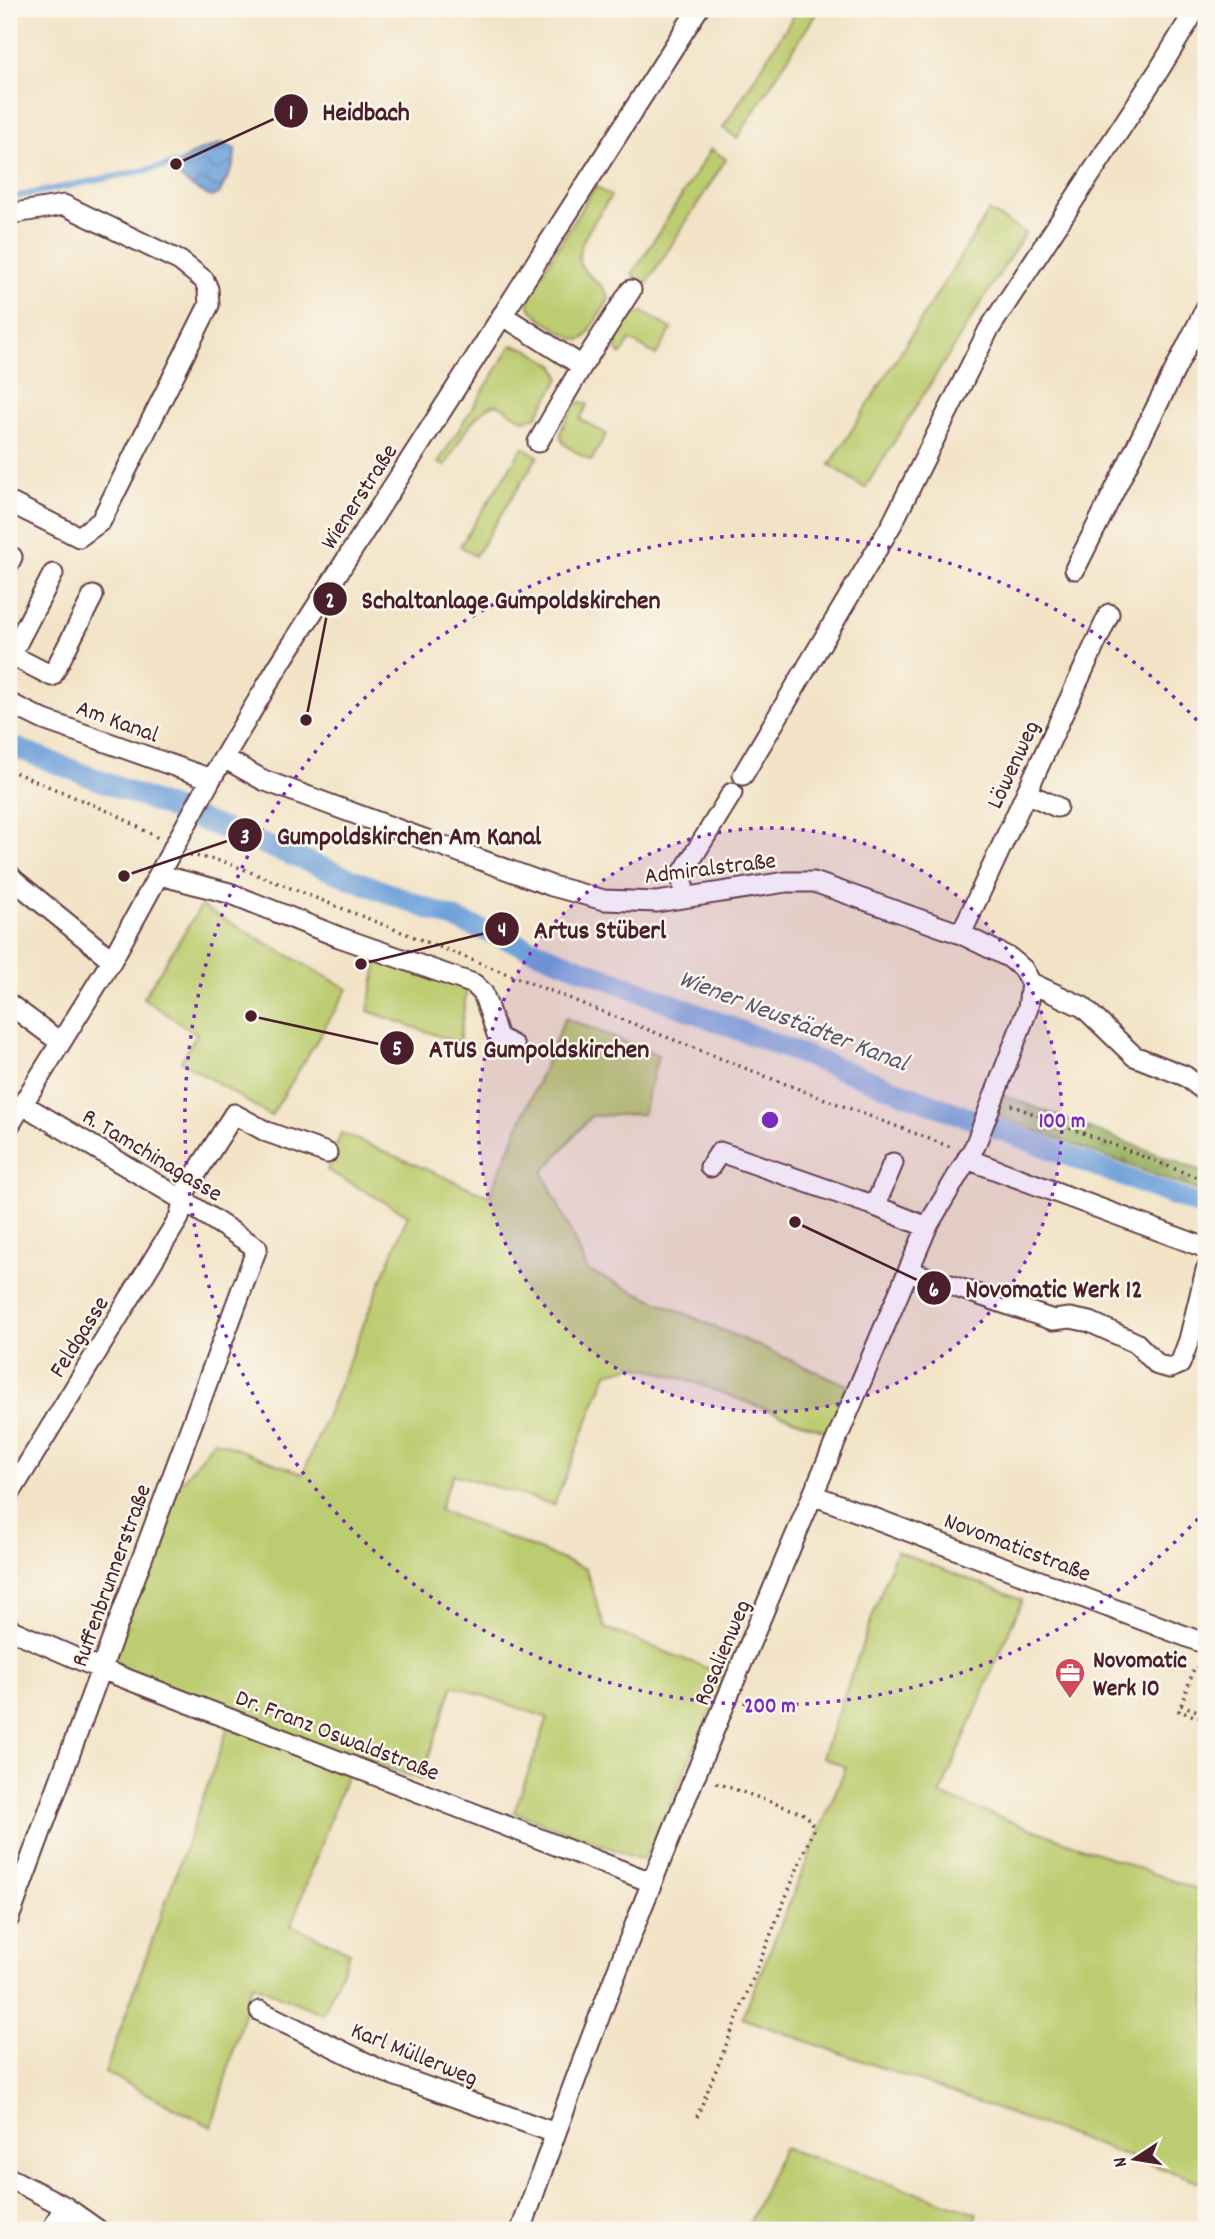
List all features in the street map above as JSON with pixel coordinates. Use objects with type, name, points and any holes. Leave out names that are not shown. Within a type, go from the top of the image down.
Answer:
[{"type":"street","name":"Wienerstraße","points":[[9,1126],[112,961],[211,779],[279,665],[698,9]]},
{"type":"street","points":[[743,775],[892,524],[988,331],[1159,70],[1195,9]]},
{"type":"street","points":[[9,214],[64,205],[180,261],[204,280],[210,299],[101,521],[79,537],[9,502]]},
{"type":"street","points":[[538,442],[582,366],[631,290]]},
{"type":"street","points":[[1075,569],[1206,308]]},
{"type":"street","points":[[502,315],[582,366]]},
{"type":"street","points":[[54,574],[10,655],[52,676],[93,596]]},
{"type":"street","name":"Löwenweg","points":[[961,934],[1109,614]]},
{"type":"street","name":"Am Kanal","points":[[9,703],[44,720],[211,779]]},
{"type":"street","name":"Admiralstraße","points":[[224,758],[263,780],[552,886],[604,900],[657,902],[786,882],[814,882],[961,934],[1010,958],[1023,969],[1031,983]]},
{"type":"street","points":[[685,897],[682,880],[684,871],[732,793]]},
{"type":"street","points":[[1026,793],[1057,807]]},
{"type":"street","points":[[9,874],[112,961]]},
{"type":"street","points":[[160,874],[229,893],[339,937],[474,984],[483,993],[498,1037],[514,1046]]},
{"type":"street","points":[[992,1101],[1028,1007],[1031,983],[1083,1007],[1134,1056],[1185,1076],[1206,1092]]},
{"type":"street","points":[[9,1004],[60,1042]]},
{"type":"street","name":"Rosalienweg","points":[[521,2230],[651,1882],[695,1776],[927,1227],[973,1148],[992,1101]]},
{"type":"street","name":"R. Tamchinagasse","points":[[22,1104],[183,1200],[257,1248]]},
{"type":"street","name":"Feldgasse","points":[[9,1495],[179,1218],[187,1188],[234,1114],[267,1132],[327,1153]]},
{"type":"street","points":[[973,1148],[1206,1248]]},
{"type":"street","points":[[710,1167],[720,1152],[927,1227]]},
{"type":"street","points":[[875,1206],[893,1163]]},
{"type":"street","name":"Ruffenbrunnerstraße","points":[[9,1918],[257,1248]]},
{"type":"street","points":[[909,1271],[1053,1320],[1070,1318],[1090,1322],[1136,1343],[1158,1365],[1170,1368],[1180,1364],[1189,1340],[1206,1270]]},
{"type":"street","name":"Novomaticstraße","points":[[813,1495],[1206,1643]]},
{"type":"street","name":"Dr. Franz Oswaldstraße","points":[[9,1629],[101,1669],[651,1882]]},
{"type":"street","name":"Karl Müllerweg","points":[[260,2011],[386,2072],[555,2133]]},
{"type":"street","points":[[9,2178],[64,2206],[98,2230]]},
{"type":"street","points":[[52,2230],[64,2206]]},
{"type":"path","points":[[9,770],[115,814],[176,844],[196,857],[225,862],[923,1137],[948,1146],[973,1148]]},
{"type":"path","points":[[992,1101],[1206,1181]]},
{"type":"path","points":[[1204,1721],[1179,1711],[1195,1666],[1206,1670]]},
{"type":"path","points":[[1181,1705],[1206,1714]]},
{"type":"path","points":[[695,1776],[802,1812],[811,1820],[813,1830],[697,2117]]},
{"type":"green space","points":[[798,9],[813,9],[817,12],[737,138],[723,128]]},
{"type":"green space","points":[[711,149],[726,159],[646,285],[632,275]]},
{"type":"green space","points":[[595,186],[611,196],[582,243],[580,262],[609,299],[586,337],[581,340],[544,321],[529,307],[529,295]]},
{"type":"green space","points":[[989,211],[1025,233],[865,488],[830,465]]},
{"type":"green space","points":[[643,312],[672,329],[656,355],[630,340],[621,355],[616,346],[618,336],[631,316]]},
{"type":"green space","points":[[512,345],[527,349],[555,366],[560,378],[536,417],[524,420],[497,404],[488,408],[467,429],[445,466],[438,463]]},
{"type":"green space","points":[[575,404],[588,404],[580,419],[606,434],[591,461],[570,448],[561,438],[568,416]]},
{"type":"green space","points":[[523,447],[538,456],[475,556],[460,546]]},
{"type":"green space","points":[[201,906],[348,989],[271,1116],[181,1061],[197,1034],[143,998]]},
{"type":"green space","points":[[379,956],[467,987],[459,1043],[368,1011]]},
{"type":"green space","points":[[565,1018],[658,1055],[643,1114],[591,1116],[543,1172],[588,1271],[847,1385],[830,1433],[693,1382],[634,1366],[607,1373],[554,1505],[453,1474],[439,1510],[586,1569],[605,1628],[727,1676],[651,1846],[642,1860],[514,1812],[548,1718],[453,1685],[421,1780],[354,1755],[291,1925],[350,1952],[323,2014],[252,1984],[212,2127],[105,2072],[232,1717],[111,1666],[178,1487],[214,1440],[303,1474],[408,1215],[327,1170],[341,1133],[489,1196]]},
{"type":"green space","points":[[1004,1095],[1206,1173],[1206,1194],[997,1116]]},
{"type":"green space","points":[[896,1551],[1022,1600],[940,1795],[1206,1893],[1206,2184],[742,2018],[846,1767],[822,1757]]},
{"type":"green space","points":[[783,2148],[977,2213],[970,2230],[746,2230]]},
{"type":"water","points":[[222,143],[235,149],[234,165],[219,194],[211,197],[184,180],[177,171],[176,164],[199,151]]},
{"type":"waterway","points":[[9,198],[176,164],[183,165]]},
{"type":"waterway","name":"Wiener Neustädter Kanal","points":[[9,745],[790,1050],[1206,1208]]},
{"type":"place","name":"Heidbach","points":[[176,164]]},
{"type":"place","name":"Schaltanlage Gumpoldskirchen","points":[[306,720]]},
{"type":"place","name":"Gumpoldskirchen Am Kanal","points":[[124,876]]},
{"type":"place","name":"Artus Stüberl","points":[[361,964]]},
{"type":"place","name":"ATUS Gumpoldskirchen","points":[[251,1016]]},
{"type":"place","name":"Novomatic Werk 12","points":[[795,1222]]},
{"type":"place","name":"Novomatic Werk 10","points":[[1070,1700]]}]
